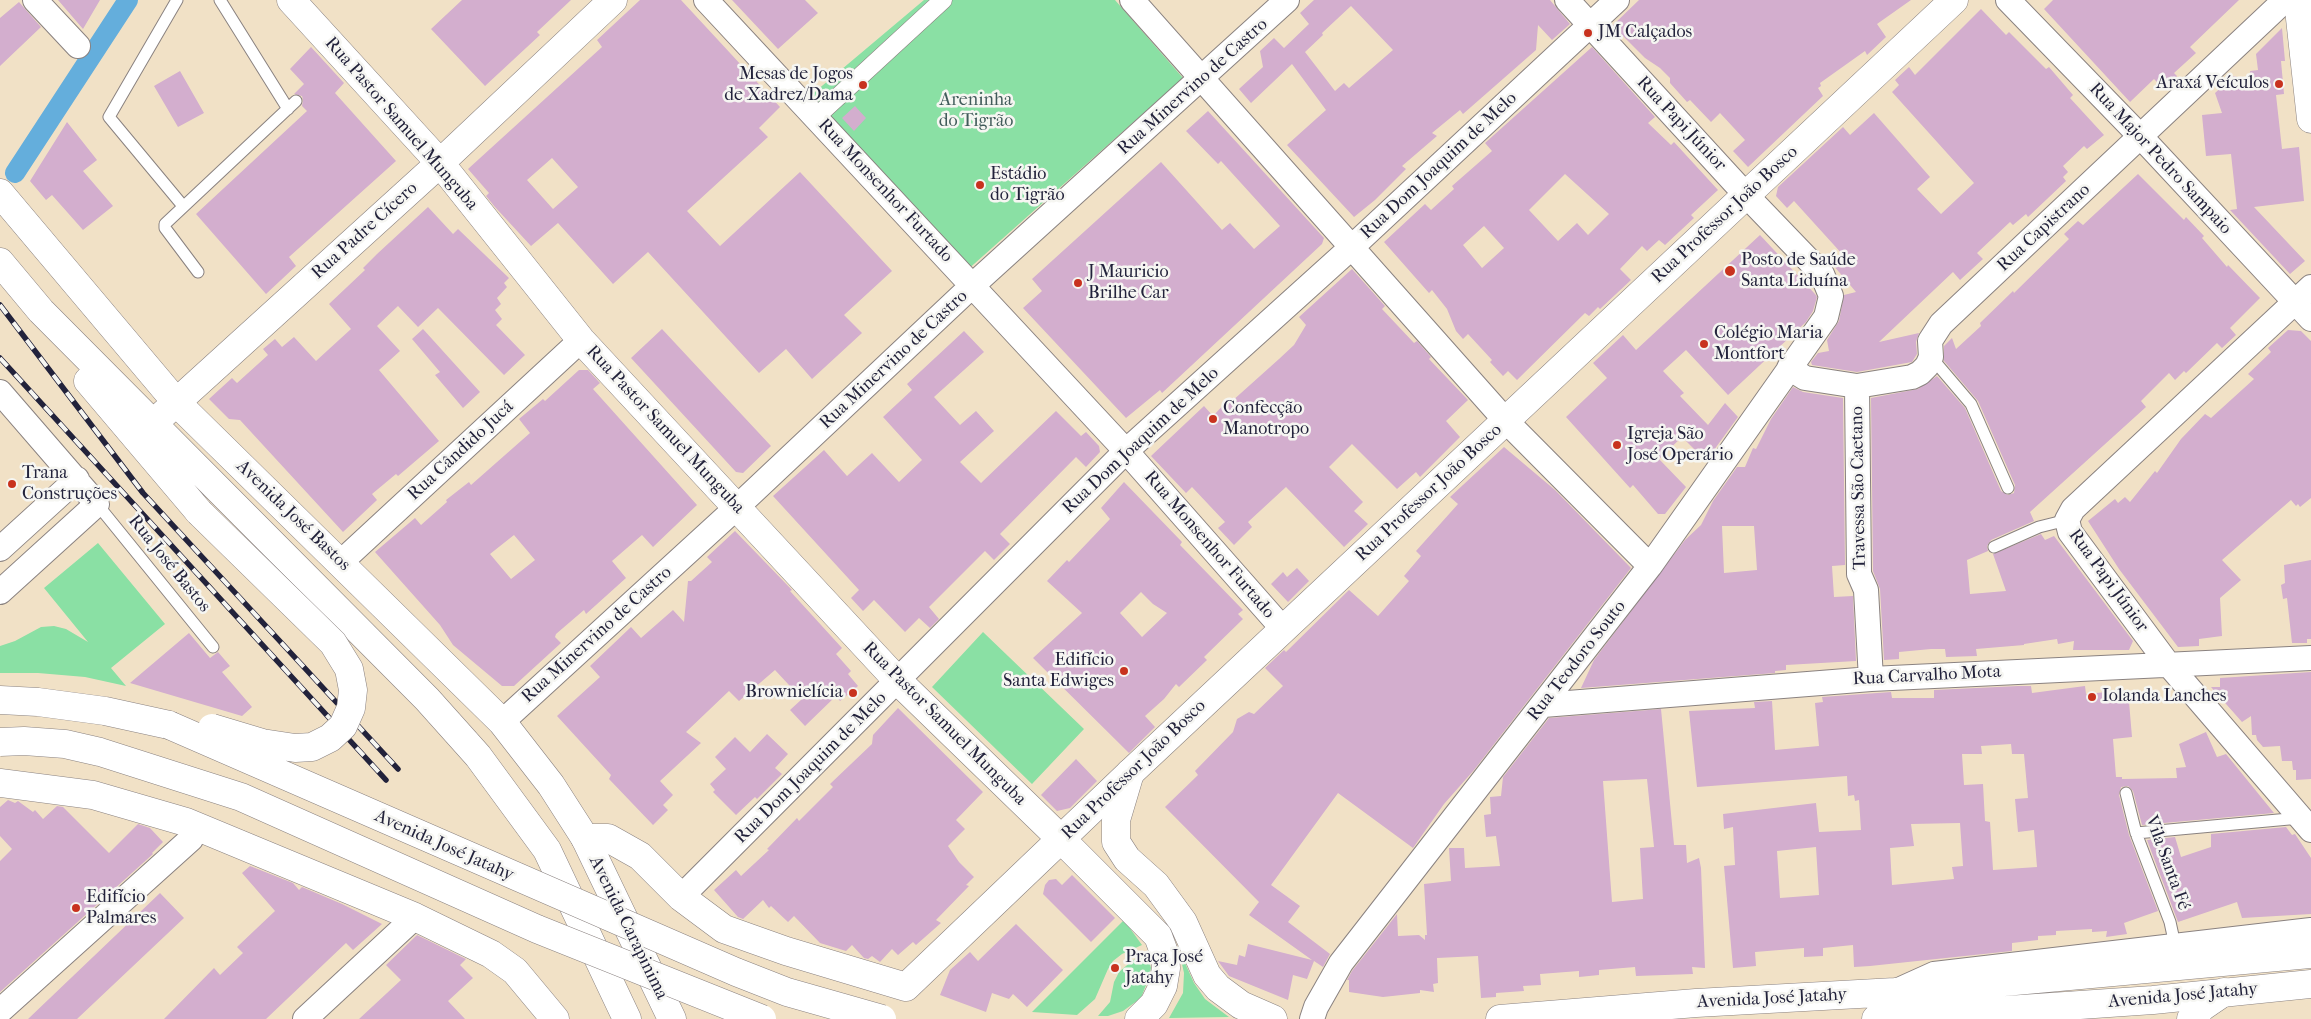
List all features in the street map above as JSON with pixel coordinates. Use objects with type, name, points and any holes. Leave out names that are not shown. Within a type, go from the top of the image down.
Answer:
[{"type":"main road","name":"Rua Pastor Samuel Munguba","points":[[291,0],[338,58],[440,163],[581,340],[736,508],[898,681],[1158,936],[1166,962],[1163,986],[1154,1004],[1139,1019]]},
{"type":"main road","name":"Rua Padre Cícero","points":[[145,431],[440,163],[612,0]]},
{"type":"main road","name":"Rua Professor João Bosco","points":[[681,897],[724,929],[786,951],[906,987],[1130,773],[1954,0]]},
{"type":"main road","points":[[2298,0],[2311,119]]},
{"type":"main road","name":"Avenida José Bastos","points":[[0,193],[177,402],[502,722],[551,784],[585,838]]},
{"type":"main road","name":"Avenida José Bastos","points":[[0,262],[145,431],[427,699],[478,756],[547,850],[628,1019]]},
{"type":"main road","points":[[145,431],[199,512],[332,644],[349,669],[352,690],[350,708],[343,726],[330,738],[312,747],[294,748],[262,743],[200,724],[168,725]]},
{"type":"main road","name":"Avenida José Jatahy","points":[[0,700],[38,702],[105,711],[168,725],[736,972],[795,994],[882,1019]]},
{"type":"main road","points":[[0,742],[24,741],[65,744],[83,748],[143,764],[241,797],[537,929],[762,1019]]},
{"type":"main road","points":[[1130,773],[1116,820],[1116,842],[1127,859],[1156,885],[1183,922],[1207,975],[1218,988],[1241,1005],[1272,1019]]},
{"type":"main road","points":[[0,782],[93,795],[186,822],[415,917],[491,954],[515,971],[556,1019]]},
{"type":"main road","points":[[585,838],[608,838],[640,856],[681,897]]},
{"type":"main road","name":"Avenida Carapinima","points":[[585,838],[672,1019]]},
{"type":"main road","name":"Avenida José Jatahy","points":[[1500,1019],[1696,1003],[1895,992],[2311,954]]},
{"type":"main road","name":"Avenida José Jatahy","points":[[1876,1019],[2153,1000],[2311,984]]},
{"type":"main road","points":[[2191,1019],[2202,1007],[2224,992]]},
{"type":"main road","points":[[2153,1000],[2169,1009],[2174,1019]]},
{"type":"street","points":[[35,0],[78,46]]},
{"type":"street","name":"Rua Monsenhor Furtado","points":[[706,0],[973,285],[1126,452],[1283,629]]},
{"type":"street","points":[[816,116],[943,0]]},
{"type":"street","points":[[1132,0],[1506,421],[1650,566]]},
{"type":"street","name":"Rua Minervino de Castro","points":[[502,722],[736,508],[973,285],[1288,0]]},
{"type":"street","name":"Rua Papi Júnior","points":[[1567,0],[1746,195],[1822,274],[1831,296]]},
{"type":"street","name":"Rua Dom Joaquim de Melo","points":[[681,897],[1126,452],[1352,247],[1617,0]]},
{"type":"street","name":"Rua Major Pedro Sampaio","points":[[2008,0],[2306,303]]},
{"type":"street","name":"Rua Capistrano","points":[[1789,368],[1805,378],[1856,386],[1912,378],[1927,366],[1931,356],[1930,341],[1941,324],[2285,0]]},
{"type":"street","name":"Rua Teodoro Souto","points":[[1312,1019],[1316,1007],[1341,963],[1650,566],[1826,316],[1831,296]]},
{"type":"street","name":"Rua Papi Júnior","points":[[2306,303],[2073,509],[2067,520],[2070,532],[2168,664],[2306,824]]},
{"type":"street","name":"Rua Cândido Jucá","points":[[341,562],[581,340]]},
{"type":"street","name":"Travessa São Caetano","points":[[1856,386],[1859,574],[1866,590],[1871,679]]},
{"type":"street","points":[[0,392],[97,504],[0,592]]},
{"type":"street","points":[[0,549],[77,479]]},
{"type":"street","name":"Rua Carvalho Mota","points":[[1543,705],[1871,679],[2311,658]]},
{"type":"street","points":[[0,1011],[191,838]]},
{"type":"street","points":[[305,1019],[415,917]]},
{"type":"street","name":"Avenida José Jatahy","points":[[1895,992],[1934,974],[2311,930]]},
{"type":"lane","points":[[177,0],[109,117],[183,206]]},
{"type":"lane","points":[[220,0],[288,109]]},
{"type":"lane","points":[[198,272],[164,226],[296,101]]},
{"type":"lane","points":[[1931,356],[1971,404],[2008,488]]},
{"type":"lane","name":"Rua José Bastos","points":[[97,504],[213,647]]},
{"type":"lane","points":[[1994,547],[2040,527],[2067,520]]},
{"type":"lane","name":"Vila Santa Fé","points":[[2126,793],[2136,833],[2170,922],[2175,945]]},
{"type":"lane","points":[[2136,833],[2306,824]]},
{"type":"green space","name":"Estádio do Tigrão","points":[[924,0],[1115,0],[1183,78],[965,272],[810,96]]},
{"type":"green space","points":[[98,543],[165,624],[111,668],[126,686],[85,677],[38,673],[0,673],[0,646],[15,641],[41,627],[54,626],[66,629],[88,642],[44,588]]},
{"type":"green space","points":[[983,632],[1084,729],[1032,784],[932,687]]},
{"type":"green space","points":[[1124,920],[1142,945],[1122,954],[1113,961],[1095,999],[1077,1015],[1032,1012]]},
{"type":"green space","points":[[1148,956],[1151,968],[1141,998],[1123,1011],[1108,1016],[1098,1016],[1110,1002],[1114,982],[1119,972],[1133,960]]},
{"type":"green space","points":[[1185,963],[1194,983],[1205,999],[1229,1017],[1169,1018],[1183,993],[1184,973],[1182,964]]},
{"type":"building","points":[[58,0],[100,0],[83,29]]},
{"type":"building","points":[[462,0],[571,0],[537,32],[540,35],[485,86],[431,29]]},
{"type":"building","points":[[640,0],[681,0],[780,107],[759,128],[768,137],[687,211],[720,246],[800,172],[892,271],[844,315],[862,333],[812,379],[786,349],[759,373],[648,252],[613,284],[558,223],[531,246],[486,196],[489,193],[468,169],[602,47],[597,40]],"holes":[[[552,158],[578,187],[553,209],[527,180]]]},
{"type":"building","points":[[732,0],[805,0],[818,13],[778,49]]},
{"type":"building","points":[[1314,0],[1550,0],[1570,24],[1552,40],[1538,25],[1536,50],[1463,114],[1460,110],[1432,133],[1437,136],[1402,166],[1406,169],[1375,200],[1354,217],[1287,145],[1326,110],[1292,64],[1251,103],[1239,89],[1263,67],[1260,51],[1274,38],[1284,48],[1309,24],[1300,13]],"holes":[[[1351,6],[1393,50],[1349,88],[1344,83],[1335,91],[1305,52]]]},
{"type":"building","points":[[1639,0],[1911,0],[1877,24],[1886,37],[1867,55],[1865,51],[1820,83],[1821,86],[1818,88],[1823,96],[1748,167],[1733,151],[1745,140],[1720,113],[1711,122],[1690,100],[1687,102],[1670,83],[1670,78],[1660,68],[1645,58],[1618,31],[1611,27]]},
{"type":"building","points":[[2053,0],[2239,0],[2190,47],[2196,53],[2174,73],[2177,76],[2164,89],[2154,79],[2130,102],[2044,9]]},
{"type":"building","points":[[19,2],[41,27],[0,66],[0,18]]},
{"type":"building","points":[[1981,9],[2006,35],[2009,32],[2046,69],[2049,67],[2073,95],[2070,98],[2104,135],[2087,149],[2084,146],[2063,166],[2068,172],[2063,177],[2066,181],[2028,217],[2026,214],[2013,225],[2010,222],[1977,253],[1983,259],[1960,280],[1953,272],[1879,342],[1919,333],[1916,342],[1917,354],[1912,362],[1857,372],[1812,365],[1811,362],[1818,353],[1829,351],[1827,340],[1839,321],[1844,295],[1856,292],[1833,265],[1843,255],[1794,201],[1787,208],[1776,196],[1778,187],[1843,127],[1850,135],[1874,113],[1930,177],[1917,189],[1941,214],[1974,183],[1892,92],[1899,85],[1895,80],[1909,67],[1915,75]]},
{"type":"building","points":[[2282,28],[2285,61],[2281,61],[2284,94],[2276,95],[2282,149],[2299,147],[2304,201],[2254,207],[2305,261],[2290,274],[2230,210],[2237,209],[2231,154],[2206,156],[2202,115],[2222,113],[2215,93],[2234,76],[2251,82],[2250,71],[2258,70],[2256,54]]},
{"type":"building","points":[[311,47],[344,83],[335,93],[396,161],[289,257],[296,266],[266,294],[196,214],[307,111],[302,106],[302,96],[294,94],[304,84],[290,69]]},
{"type":"building","points":[[1592,47],[1655,117],[1648,123],[1671,145],[1674,142],[1718,190],[1691,215],[1694,218],[1665,245],[1659,240],[1647,251],[1642,246],[1620,269],[1631,280],[1600,309],[1598,307],[1589,316],[1585,313],[1517,380],[1508,371],[1503,376],[1490,362],[1492,360],[1468,334],[1463,339],[1456,331],[1447,309],[1432,290],[1429,293],[1384,242],[1425,204],[1431,210],[1454,189],[1452,186],[1492,151],[1485,143]],"holes":[[[1565,174],[1609,214],[1588,235],[1577,223],[1558,241],[1529,210]],[[1484,226],[1504,248],[1482,268],[1463,245]]]},
{"type":"building","points":[[180,71],[204,113],[178,127],[154,86]]},
{"type":"building","points":[[855,106],[866,118],[854,131],[842,118]]},
{"type":"building","points":[[1208,111],[1324,238],[1322,244],[1162,393],[1160,390],[1126,418],[1023,308],[1042,291],[1032,279],[1161,162],[1222,230],[1230,223],[1254,249],[1280,226],[1221,161],[1218,164],[1186,131]]},
{"type":"building","points":[[67,122],[97,160],[83,171],[113,206],[83,230],[52,195],[46,200],[30,181]]},
{"type":"building","points":[[2138,174],[2184,220],[2186,217],[2204,236],[2202,238],[2227,267],[2228,265],[2260,298],[2230,328],[2236,335],[2222,348],[2217,343],[2186,373],[2184,371],[2175,380],[2169,373],[2141,401],[2146,407],[2030,512],[2034,521],[1991,540],[1987,546],[1988,551],[1967,560],[1970,594],[2006,591],[1993,554],[2041,534],[2045,540],[2054,536],[2133,641],[2129,650],[2073,650],[2074,641],[2058,644],[2057,639],[2024,645],[1976,649],[1977,656],[1946,657],[1945,649],[1931,649],[1899,652],[1899,659],[1884,660],[1880,589],[1873,571],[1871,398],[1918,389],[1937,376],[1965,408],[2001,491],[2008,495],[2014,493],[2015,485],[1978,401],[1944,361],[1944,346],[1952,338],[1956,349],[1981,326],[1980,323],[2013,291],[2014,293],[2069,239],[2064,234],[2078,221],[2083,225]]},
{"type":"building","points":[[428,207],[453,234],[458,229],[509,278],[504,283],[507,287],[497,298],[501,304],[495,310],[502,319],[496,325],[525,355],[504,375],[438,308],[418,327],[398,306],[377,326],[400,351],[379,370],[439,441],[398,476],[396,474],[372,494],[377,500],[343,532],[240,420],[229,419],[209,399],[232,378],[237,383],[268,355],[263,349],[275,339],[282,347],[294,337],[316,361],[351,329],[329,304],[365,270],[363,268],[377,254]]},
{"type":"building","name":"Colégio Maria Montfort","points":[[1760,235],[1815,294],[1817,297],[1813,311],[1806,322],[1728,395],[1686,350],[1663,371],[1684,393],[1680,396],[1708,425],[1725,403],[1738,417],[1706,461],[1682,437],[1659,459],[1686,487],[1665,514],[1658,514],[1633,485],[1630,488],[1566,417],[1607,378],[1593,363],[1623,335],[1636,350]]},
{"type":"building","points":[[1352,269],[1385,306],[1382,309],[1414,343],[1417,341],[1431,357],[1429,359],[1468,400],[1446,421],[1460,437],[1420,477],[1416,472],[1397,489],[1352,444],[1329,467],[1363,502],[1354,511],[1368,524],[1344,547],[1286,487],[1248,522],[1252,527],[1234,545],[1218,528],[1225,522],[1192,487],[1186,493],[1151,456],[1204,406],[1213,416],[1228,400],[1231,402],[1279,359],[1294,345],[1306,325],[1299,317]]},
{"type":"building","points":[[423,329],[480,392],[463,408],[435,375],[440,372],[412,339]]},
{"type":"building","points":[[662,329],[771,446],[743,473],[736,472],[631,358]]},
{"type":"building","points":[[2288,330],[2301,331],[2311,341],[2311,498],[2300,507],[2298,504],[2296,506],[2291,500],[2222,560],[2241,580],[2220,598],[2222,636],[2199,639],[2199,646],[2178,647],[2119,569],[2088,521],[2115,499],[2118,503],[2125,497],[2130,502],[2155,471],[2157,473],[2181,439],[2205,414],[2211,418],[2254,379],[2248,374],[2271,352],[2268,348]]},
{"type":"building","points":[[964,331],[984,352],[934,397],[960,425],[976,411],[994,431],[960,462],[981,483],[1056,411],[1081,436],[1086,432],[1099,446],[1100,452],[1086,467],[1076,457],[1000,534],[1010,544],[994,560],[985,551],[929,607],[939,619],[930,628],[919,618],[905,632],[874,600],[863,611],[851,598],[859,590],[773,496],[824,450],[847,476],[872,453],[899,482],[922,460],[883,417],[912,390],[907,384]]},
{"type":"building","points":[[579,370],[588,370],[600,383],[593,389],[697,505],[653,547],[642,535],[612,561],[626,578],[586,614],[584,610],[556,634],[555,637],[561,643],[514,686],[502,686],[453,645],[440,625],[375,552],[415,518],[421,525],[447,502],[446,500],[469,482],[471,485],[530,433],[519,419],[543,399],[545,401]],"holes":[[[514,535],[535,560],[511,579],[490,554]]]},
{"type":"building","points":[[1793,387],[1803,392],[1843,398],[1845,565],[1832,566],[1834,597],[1853,596],[1856,661],[1786,665],[1786,670],[1775,671],[1775,673],[1581,688],[1594,660],[1685,540],[1701,525],[1713,501],[1737,467],[1745,467],[1753,448],[1756,449],[1771,419]],"holes":[[[1722,526],[1754,526],[1757,570],[1724,573]]]},
{"type":"building","points":[[1504,447],[1555,490],[1631,568],[1474,770],[1444,804],[1413,848],[1338,793],[1271,885],[1300,906],[1288,922],[1330,954],[1323,967],[1314,961],[1307,979],[1293,975],[1288,1000],[1229,976],[1218,961],[1237,965],[1239,955],[1245,957],[1248,944],[1312,960],[1249,915],[1259,902],[1165,807],[1198,775],[1195,771],[1233,732],[1237,719],[1249,712],[1254,714],[1283,686],[1265,668],[1284,650],[1286,652],[1349,590],[1378,616],[1409,581],[1404,576],[1421,556],[1416,551],[1458,504],[1450,497]]},
{"type":"building","points":[[1124,482],[1182,542],[1180,545],[1243,610],[1238,614],[1243,619],[1204,657],[1207,660],[1179,687],[1176,684],[1164,699],[1145,716],[1155,727],[1129,753],[1033,658],[1082,613],[1047,581],[1067,560],[1069,562],[1110,519],[1101,508]],"holes":[[[1141,592],[1153,604],[1167,613],[1142,637],[1120,613]]]},
{"type":"building","points":[[735,531],[792,590],[790,591],[842,648],[836,654],[851,671],[848,674],[858,686],[840,701],[836,696],[805,726],[790,710],[802,699],[775,670],[739,701],[729,691],[686,732],[701,743],[660,781],[673,795],[663,805],[668,810],[653,825],[609,779],[611,775],[557,716],[600,677],[590,666],[631,627],[641,638],[673,610],[684,622],[688,581],[691,581],[712,562],[707,557]]},
{"type":"building","points":[[2311,560],[2311,639],[2307,639],[2307,643],[2292,643],[2287,598],[2283,599],[2281,585],[2285,583],[2284,565]]},
{"type":"building","points":[[1297,568],[1309,581],[1288,602],[1271,584],[1283,572],[1287,577]]},
{"type":"building","points":[[189,633],[210,658],[218,652],[230,666],[222,672],[252,707],[242,716],[130,683]]},
{"type":"building","points":[[2311,672],[2311,779],[2296,780],[2296,770],[2293,770],[2292,761],[2282,761],[2280,746],[2263,747],[2257,740],[2256,735],[2252,735],[2251,716],[2242,722],[2211,687],[2220,687],[2220,678]]},
{"type":"building","points":[[2031,686],[2032,693],[2085,686],[2086,694],[2128,690],[2132,737],[2113,739],[2116,777],[2122,777],[2122,779],[2177,778],[2176,768],[2186,767],[2179,744],[2206,732],[2217,757],[2226,754],[2274,813],[2142,825],[2133,791],[2128,786],[2121,787],[2119,795],[2129,835],[2158,911],[2124,923],[2127,934],[2106,937],[2107,931],[2092,932],[2092,929],[2056,931],[2056,935],[2038,936],[2038,940],[2012,943],[2012,951],[1854,967],[1853,945],[1823,948],[1823,956],[1804,957],[1804,948],[1755,952],[1756,966],[1733,968],[1724,866],[1735,865],[1733,827],[1724,829],[1723,814],[1816,803],[1819,832],[1861,830],[1859,800],[1855,801],[1854,795],[1848,796],[1847,776],[1697,787],[1689,711],[1755,708],[1754,702],[1772,701],[1775,750],[1819,746],[1815,703],[1823,702],[1822,697],[1891,692],[1892,698],[1934,698],[1934,690]],"holes":[[[2011,744],[2012,754],[2024,754],[2028,798],[2015,799],[2018,832],[2034,830],[2037,867],[1993,870],[1990,822],[1985,821],[1983,784],[1964,785],[1962,754],[1982,754],[1981,746]],[[1960,823],[1963,866],[1952,867],[1954,879],[1892,885],[1890,848],[1914,846],[1911,824]],[[1816,847],[1819,895],[1780,898],[1777,851]]]},
{"type":"building","points":[[898,708],[983,792],[956,820],[965,829],[948,846],[959,862],[974,877],[966,885],[969,886],[936,920],[941,923],[916,945],[913,942],[898,955],[892,949],[880,962],[872,956],[868,959],[864,958],[852,945],[846,951],[820,943],[794,916],[788,922],[771,906],[769,908],[763,900],[743,919],[738,917],[714,890],[736,870],[741,876],[769,850],[767,849],[797,818],[799,821],[833,787],[830,784],[872,744],[873,735]]},
{"type":"building","points":[[1661,709],[1674,845],[1686,845],[1687,863],[1699,858],[1701,868],[1705,968],[1692,967],[1693,974],[1636,976],[1635,967],[1599,970],[1599,975],[1579,977],[1579,971],[1540,974],[1541,985],[1523,986],[1524,991],[1496,993],[1496,997],[1481,998],[1478,956],[1437,958],[1438,983],[1433,984],[1434,992],[1420,990],[1420,993],[1383,997],[1349,992],[1349,980],[1347,980],[1352,971],[1397,914],[1398,936],[1419,935],[1425,940],[1425,935],[1427,935],[1424,884],[1451,881],[1449,848],[1464,848],[1465,868],[1500,866],[1496,836],[1486,837],[1484,815],[1491,814],[1490,797],[1501,796],[1503,777],[1549,718]],"holes":[[[1647,779],[1654,847],[1640,848],[1643,899],[1612,902],[1603,781]]]},
{"type":"building","points":[[767,734],[788,754],[775,768],[782,774],[757,799],[755,797],[736,815],[713,792],[715,790],[710,784],[726,769],[715,757],[735,737],[750,752]]},
{"type":"building","points":[[1076,759],[1097,781],[1070,808],[1057,811],[1041,795]]},
{"type":"building","points":[[8,800],[15,803],[18,801],[33,812],[35,810],[43,819],[57,806],[63,807],[109,853],[138,824],[150,828],[163,842],[153,854],[0,992],[0,861],[12,849],[0,836],[0,807]]},
{"type":"building","points":[[2286,827],[2292,835],[2295,834],[2311,858],[2311,914],[2242,918],[2237,902],[2178,922],[2147,840],[2175,837],[2181,857],[2211,847],[2211,834]]},
{"type":"building","points":[[250,866],[293,883],[299,890],[302,887],[382,924],[353,950],[346,943],[266,1019],[164,1019],[214,968],[220,975],[243,953],[237,947],[275,911],[242,873]]},
{"type":"building","points":[[1072,875],[1115,918],[1091,942],[1043,894],[1045,885],[1049,880],[1056,879],[1062,885]]},
{"type":"building","points":[[160,893],[184,918],[77,1019],[28,1019]]},
{"type":"building","points":[[1016,924],[1063,970],[1027,1007],[1013,994],[1009,999],[992,993],[986,1012],[940,995],[950,970],[970,952],[978,961]]},
{"type":"building","points":[[417,935],[466,959],[460,965],[473,978],[448,1001],[465,1019],[359,1019],[401,980],[386,965]]},
{"type":"waterway","points":[[15,173],[128,0]]},
{"type":"railway","points":[[0,305],[143,493],[398,769]]},
{"type":"railway","points":[[0,358],[386,780]]},
{"type":"place","name":"JM Calçados","points":[[1588,33]]},
{"type":"place","name":"Araxá Veículos","points":[[2279,84]]},
{"type":"place","name":"Mesas de Jogos de Xadrez/Dama","points":[[863,85]]},
{"type":"place","name":"Estádio do Tigrão","points":[[980,185]]},
{"type":"place","name":"Posto de Saúde Santa Liduína","points":[[1730,271]]},
{"type":"place","name":"J Mauricio Brilhe Car","points":[[1078,283]]},
{"type":"place","name":"Colégio Maria Montfort","points":[[1704,344]]},
{"type":"place","name":"Confecção Manotropo","points":[[1213,419]]},
{"type":"place","name":"Igreja São José Operário","points":[[1617,445]]},
{"type":"place","name":"Trana Construções","points":[[12,484]]},
{"type":"place","name":"Edifício Santa Edwiges","points":[[1124,671]]},
{"type":"place","name":"Brownielícia","points":[[853,693]]},
{"type":"place","name":"Iolanda Lanches","points":[[2092,697]]},
{"type":"place","name":"Edifício Palmares","points":[[76,908]]},
{"type":"place","name":"Praça José Jatahy","points":[[1115,968]]},
{"type":"park label","name":"Areninha do Tigrão","points":[[976,111]]}]
